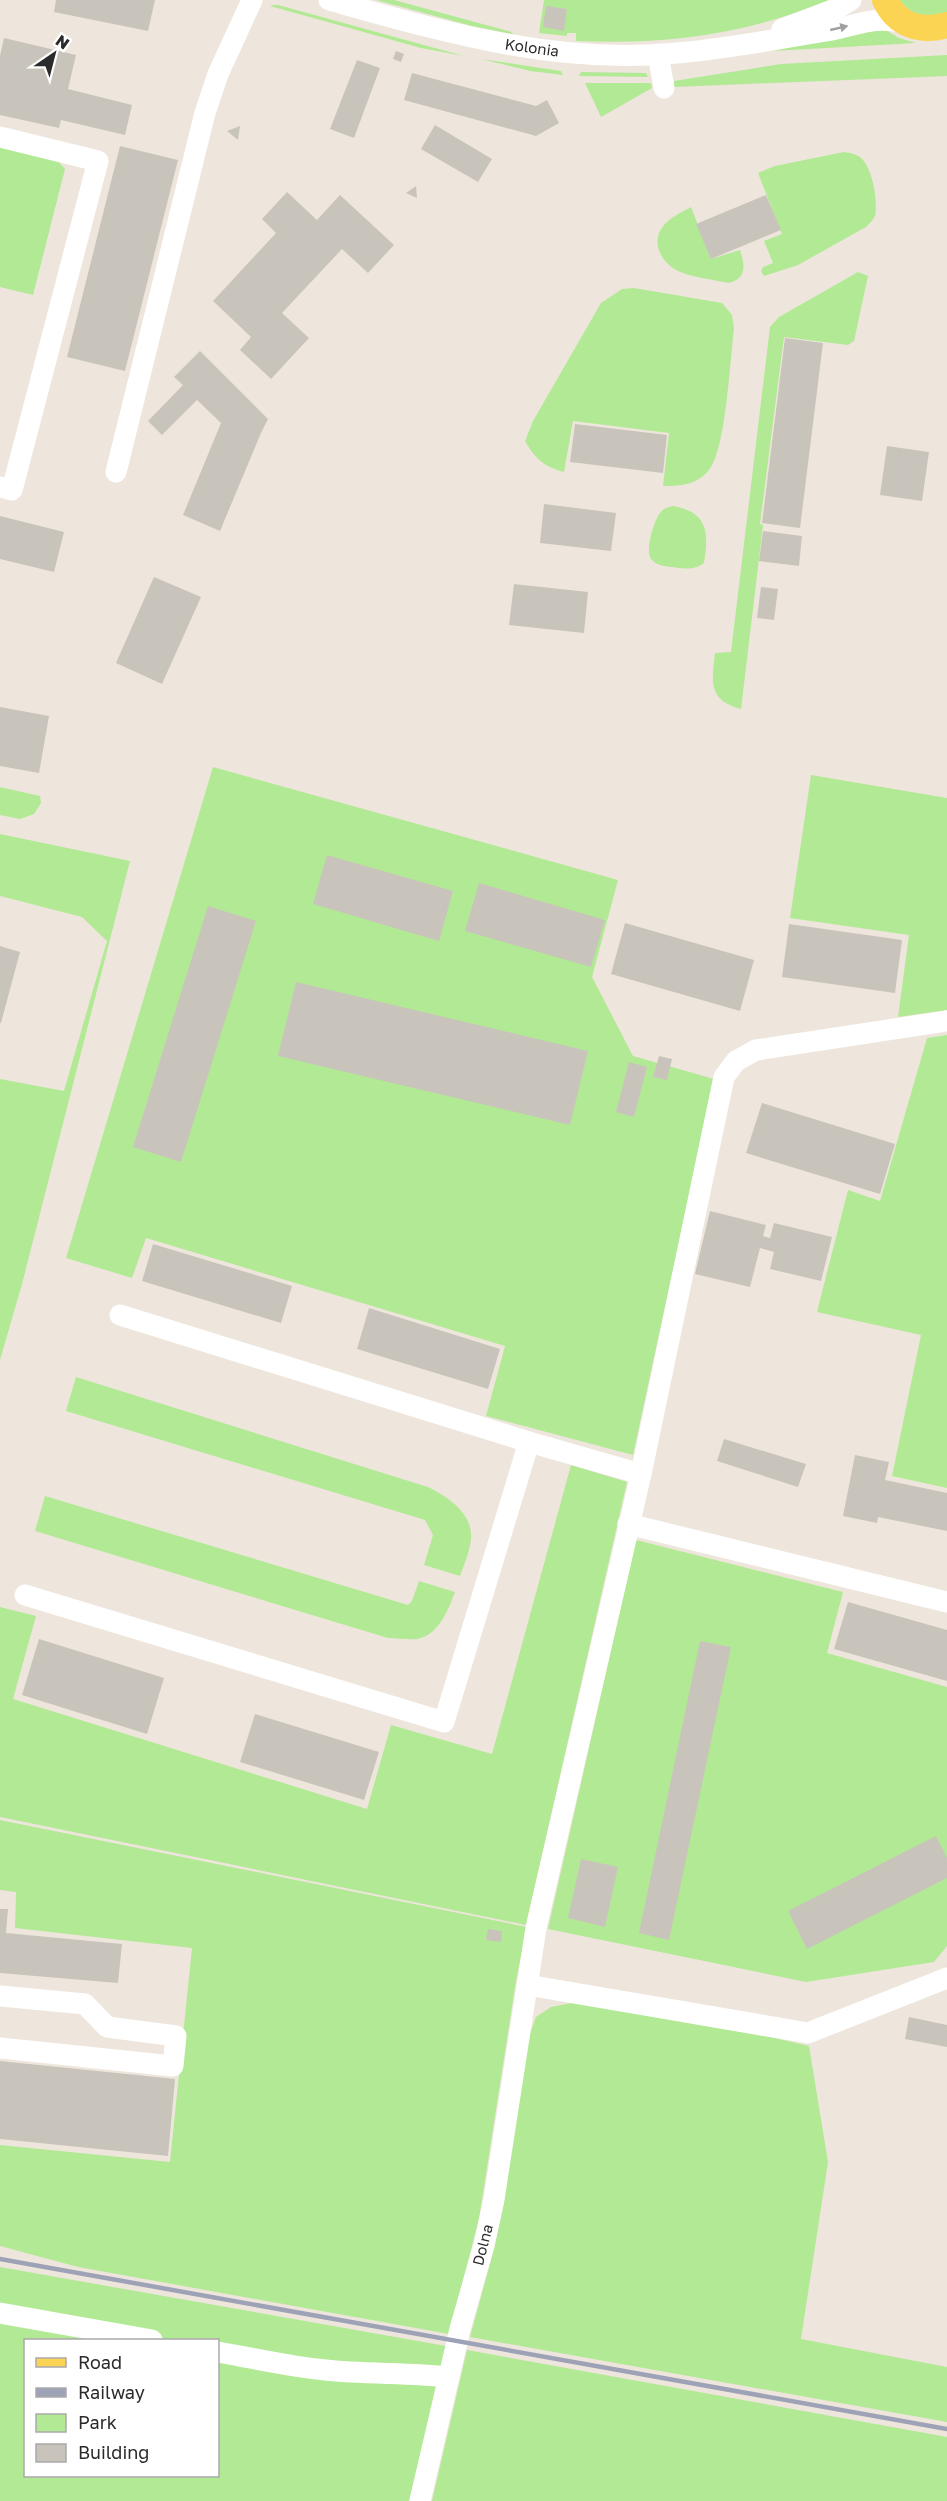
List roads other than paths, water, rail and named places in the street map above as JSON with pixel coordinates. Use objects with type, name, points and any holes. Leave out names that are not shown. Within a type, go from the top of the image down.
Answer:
[{"type":"main road","points":[[885,0],[894,15],[905,23],[919,28],[934,29],[947,25]]},
{"type":"street","points":[[116,472],[205,112],[218,74],[252,0]]},
{"type":"street","name":"Kolonia","points":[[329,0],[456,35],[528,49],[614,55],[658,54],[740,45],[835,29],[874,19],[889,19],[905,23]]},
{"type":"street","name":"Kolonia","points":[[740,45],[838,8],[850,0]]},
{"type":"street","points":[[658,54],[664,88]]},
{"type":"street","points":[[0,137],[98,161],[12,490],[0,487]]},
{"type":"street","name":"Dolna","points":[[420,2501],[460,2329],[484,2245],[494,2199],[536,1928],[641,1474],[724,1077],[736,1061],[756,1050],[947,1021]]},
{"type":"street","points":[[120,1315],[529,1442],[641,1474]]},
{"type":"street","points":[[25,1595],[444,1722],[529,1442]]},
{"type":"street","points":[[628,1524],[947,1602]]},
{"type":"street","points":[[527,1985],[808,2033],[947,1978]]},
{"type":"street","points":[[0,1996],[85,2004],[107,2027],[176,2036],[173,2066],[0,2048]]},
{"type":"street","points":[[0,2313],[146,2339]]},
{"type":"street","points":[[219,2352],[294,2366],[350,2372],[404,2372],[449,2377]]},
{"type":"railway","points":[[0,2259],[947,2429]]}]
